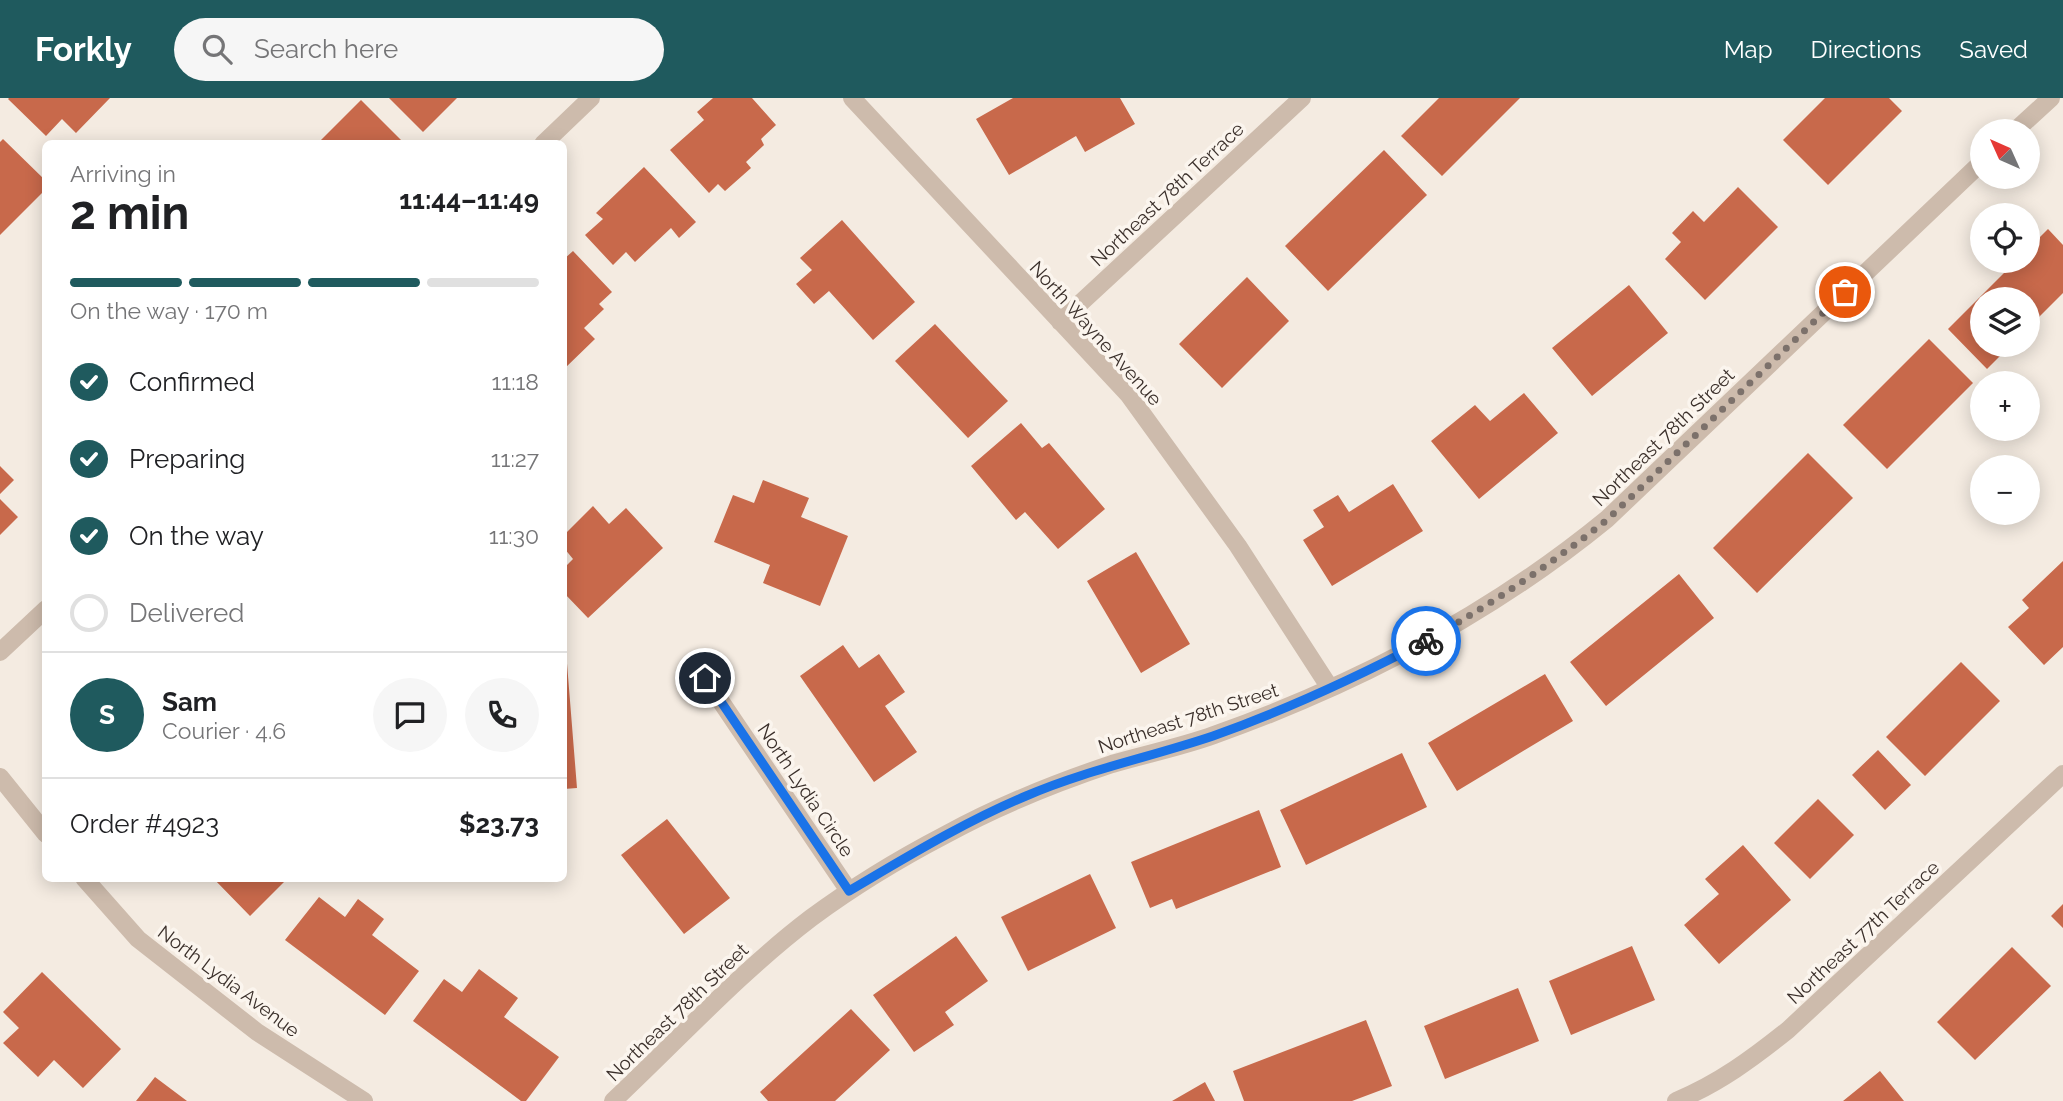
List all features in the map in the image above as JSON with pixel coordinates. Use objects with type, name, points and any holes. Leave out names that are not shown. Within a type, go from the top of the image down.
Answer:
[{"type":"street","points":[[547,140],[592,98]]},
{"type":"street","name":"North Wayne Avenue","points":[[852,98],[1128,394],[1238,546],[1329,688]]},
{"type":"street","name":"Northeast 78th Terrace","points":[[1060,322],[1302,98]]},
{"type":"street","points":[[2028,119],[2051,98]]},
{"type":"street","name":"Northeast 78th Street","points":[[613,1101],[768,953],[849,891],[945,834],[1027,795],[1112,764],[1210,736],[1276,712],[1423,642],[1485,608],[1599,526],[1970,173]]},
{"type":"street","points":[[0,652],[42,613]]},
{"type":"street","name":"North Lydia Circle","points":[[705,678],[849,891]]},
{"type":"street","name":"Northeast 77th Terrace","points":[[1676,1101],[1696,1093],[1744,1065],[1788,1030],[2063,774]]},
{"type":"street","points":[[0,778],[42,829]]},
{"type":"street","name":"North Lydia Avenue","points":[[88,882],[138,939],[257,1032],[364,1101]]},
{"type":"building","points":[[9,98],[110,98],[76,133],[62,119],[46,136]]},
{"type":"building","points":[[389,98],[457,98],[423,132]]},
{"type":"building","points":[[713,98],[752,98],[776,125],[761,139],[764,145],[746,162],[751,168],[725,191],[718,184],[709,193],[670,150],[704,120],[697,112]]},
{"type":"building","points":[[1013,98],[1120,98],[1135,124],[1085,152],[1076,136],[1009,175],[976,119]]},
{"type":"building","points":[[1439,98],[1520,98],[1442,176],[1401,136]]},
{"type":"building","points":[[1825,98],[1889,98],[1902,111],[1828,185],[1783,140]]},
{"type":"building","points":[[361,100],[401,140],[321,140]]},
{"type":"building","points":[[3,139],[42,177],[42,193],[0,235],[0,142]]},
{"type":"building","points":[[1384,150],[1427,195],[1328,291],[1285,246]]},
{"type":"building","points":[[644,167],[696,222],[679,238],[671,228],[635,262],[626,252],[613,265],[585,235],[603,219],[596,213]]},
{"type":"building","points":[[1738,187],[1778,227],[1705,300],[1665,259],[1681,242],[1672,233],[1693,211],[1704,222]]},
{"type":"building","points":[[842,220],[915,302],[873,340],[829,291],[814,304],[796,284],[812,270],[800,258]]},
{"type":"building","points":[[2048,229],[2063,245],[2063,293],[2040,316],[2040,287],[1990,287],[2004,273],[2040,273],[2040,237]]},
{"type":"building","points":[[573,251],[612,292],[599,304],[604,309],[584,328],[595,339],[567,366],[567,256]]},
{"type":"building","points":[[1247,277],[1289,321],[1222,388],[1179,344]]},
{"type":"building","points":[[1629,285],[1668,333],[1592,396],[1552,348]]},
{"type":"building","points":[[1970,307],[1970,352],[1948,329]]},
{"type":"building","points":[[935,324],[1008,401],[968,438],[895,361]]},
{"type":"building","points":[[1929,339],[1970,380],[1970,386],[1887,469],[1843,425]]},
{"type":"building","points":[[1975,357],[1999,357],[1987,369]]},
{"type":"building","points":[[1524,393],[1558,433],[1479,499],[1431,441],[1475,405],[1490,421]]},
{"type":"building","points":[[1021,423],[1042,448],[1049,443],[1105,509],[1058,549],[1025,512],[1016,520],[971,466]]},
{"type":"building","points":[[1808,453],[1853,498],[1757,593],[1713,548]]},
{"type":"building","points":[[0,466],[14,480],[0,494]]},
{"type":"building","points":[[763,480],[809,498],[801,517],[848,536],[820,606],[763,583],[770,565],[714,542],[733,495],[754,503]]},
{"type":"building","points":[[1393,484],[1423,531],[1332,586],[1303,540],[1324,527],[1313,510],[1338,495],[1349,512]]},
{"type":"building","points":[[0,499],[18,517],[0,535]]},
{"type":"building","points":[[593,506],[609,524],[626,508],[663,548],[588,618],[567,596],[567,565],[573,559],[567,552],[567,532]]},
{"type":"building","points":[[1136,552],[1190,644],[1141,673],[1087,581]]},
{"type":"building","points":[[2063,561],[2063,647],[2044,665],[2008,627],[2029,608],[2022,600]]},
{"type":"building","points":[[1679,574],[1714,618],[1606,706],[1570,662]]},
{"type":"building","points":[[843,645],[859,668],[879,654],[905,692],[885,706],[917,752],[874,782],[800,676]]},
{"type":"building","points":[[1961,662],[2000,701],[1925,776],[1886,737]]},
{"type":"building","points":[[567,663],[577,788],[567,789]]},
{"type":"building","points":[[1545,674],[1573,721],[1457,791],[1428,743]]},
{"type":"building","points":[[1878,750],[1911,785],[1885,810],[1852,775]]},
{"type":"building","points":[[1402,753],[1427,807],[1306,865],[1280,810]]},
{"type":"building","points":[[1818,799],[1854,835],[1810,879],[1774,843]]},
{"type":"building","points":[[1259,810],[1281,867],[1176,909],[1172,899],[1150,908],[1131,862]]},
{"type":"building","points":[[667,819],[730,898],[684,934],[621,855]]},
{"type":"building","points":[[1743,845],[1791,900],[1719,964],[1684,925],[1719,894],[1705,879]]},
{"type":"building","points":[[1090,874],[1116,928],[1028,971],[1001,917]]},
{"type":"building","points":[[217,882],[284,882],[250,916]]},
{"type":"building","points":[[319,897],[345,917],[358,899],[384,919],[372,935],[419,971],[385,1015],[285,940]]},
{"type":"building","points":[[2063,904],[2063,928],[2051,916]]},
{"type":"building","points":[[956,936],[988,981],[945,1012],[954,1025],[914,1052],[873,995]]},
{"type":"building","points":[[1632,946],[1655,1000],[1571,1035],[1549,981]]},
{"type":"building","points":[[2012,947],[2051,986],[1975,1060],[1937,1022]]},
{"type":"building","points":[[479,969],[518,998],[504,1017],[559,1057],[526,1101],[521,1101],[413,1021],[444,979],[462,992]]},
{"type":"building","points":[[42,972],[121,1049],[83,1088],[54,1060],[38,1077],[3,1043],[19,1028],[3,1012]]},
{"type":"building","points":[[1518,988],[1539,1041],[1445,1079],[1424,1026]]},
{"type":"building","points":[[851,1009],[890,1050],[835,1101],[768,1101],[760,1092]]},
{"type":"building","points":[[1366,1020],[1392,1086],[1352,1101],[1244,1101],[1233,1071]]},
{"type":"building","points":[[1880,1071],[1904,1101],[1843,1101]]},
{"type":"building","points":[[155,1077],[187,1101],[136,1101]]},
{"type":"building","points":[[1205,1082],[1215,1101],[1172,1101]]},
{"type":"way so far","points":[[1426,641],[1485,608],[1573,547],[1608,519],[1845,292]]},
{"type":"route","points":[[705,678],[849,891],[945,834],[1027,795],[1112,764],[1210,736],[1276,712],[1426,641]]}]
